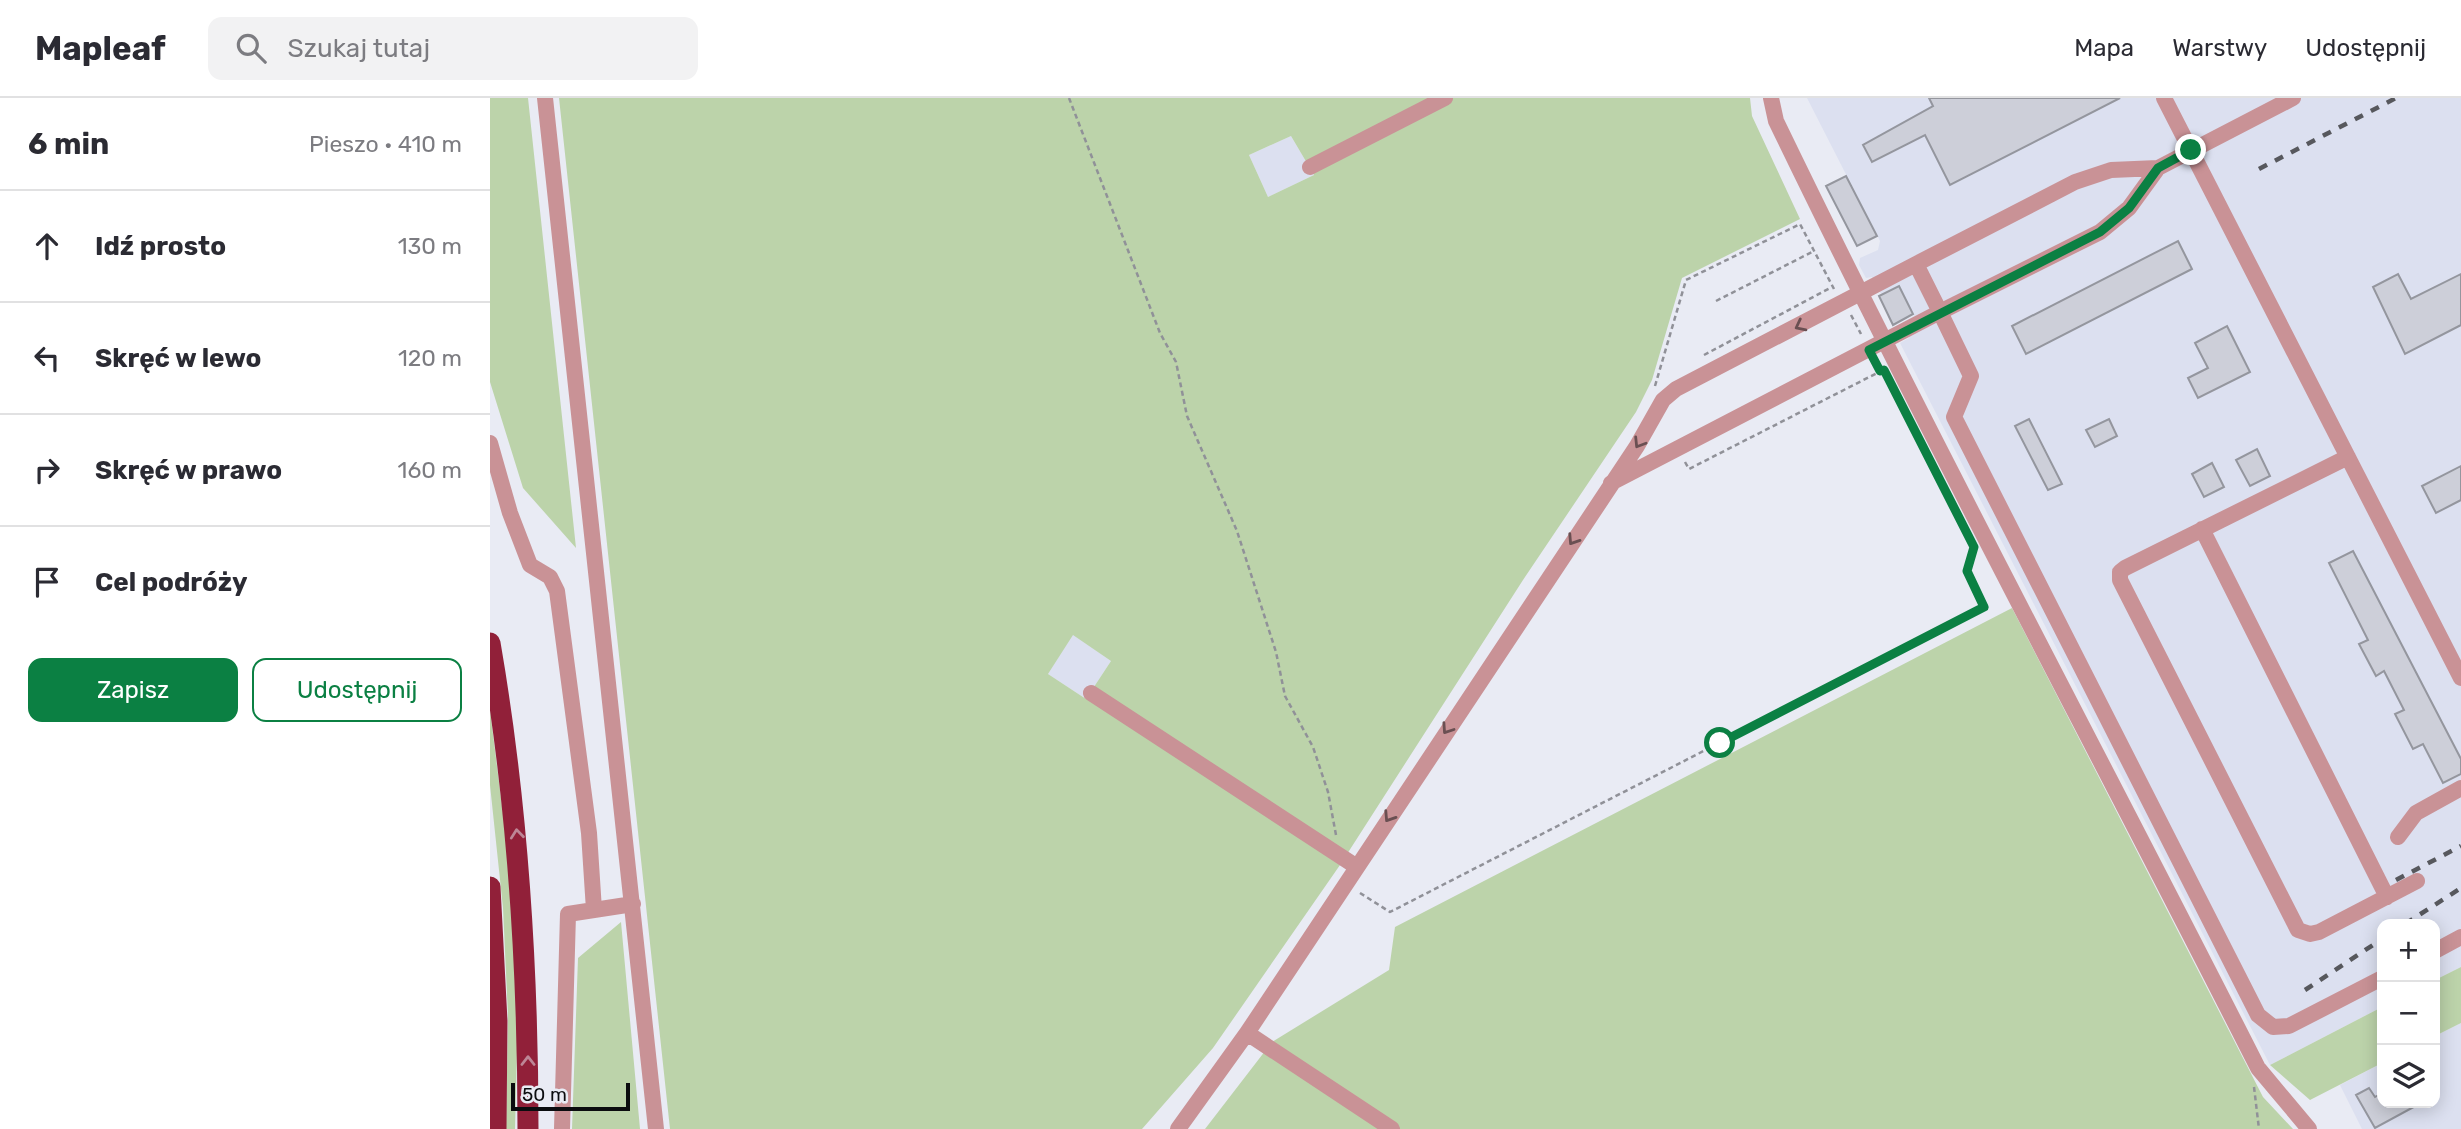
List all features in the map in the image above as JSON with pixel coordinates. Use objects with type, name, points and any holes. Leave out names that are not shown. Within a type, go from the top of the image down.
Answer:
[{"type":"highway","points":[[490,643],[509,765],[521,880],[528,1021],[528,1129]]},
{"type":"highway","points":[[490,887],[497,1021],[496,1129]]},
{"type":"street","points":[[545,98],[656,1129]]},
{"type":"street","points":[[1310,167],[1445,98]]},
{"type":"street","points":[[1771,98],[1776,121],[1860,295],[2258,1068],[2309,1129]]},
{"type":"street","points":[[2164,98],[2461,678]]},
{"type":"street","points":[[1611,483],[2100,232],[2129,208],[2158,168],[2293,98]]},
{"type":"street","points":[[1178,1129],[1247,1033],[1637,446],[1663,400],[1676,389],[2075,182],[2111,170],[2158,168]]},
{"type":"street","points":[[1916,264],[1971,376],[1954,417],[2258,1015],[2273,1027],[2289,1026],[2377,981]]},
{"type":"street","points":[[490,443],[510,513],[530,565],[550,577],[557,591],[589,833],[594,910]]},
{"type":"street","points":[[2348,457],[2125,568],[2120,572],[2120,580],[2298,929],[2310,934],[2319,932],[2417,881]]},
{"type":"street","points":[[2202,529],[2387,897]]},
{"type":"street","points":[[1091,692],[1334,853],[1359,864]]},
{"type":"street","points":[[2398,837],[2416,813],[2461,788]]},
{"type":"street","points":[[562,1129],[568,914],[633,904]]},
{"type":"street","points":[[2440,948],[2461,937]]},
{"type":"street","points":[[1247,1033],[1392,1129]]},
{"type":"path","points":[[1069,98],[1160,333],[1176,362],[1187,416],[1237,531],[1276,652],[1285,696],[1313,747],[1328,792],[1337,839],[1334,853]]},
{"type":"path","points":[[1652,392],[1662,369],[1686,280],[1800,223],[1832,288],[1844,303],[1882,371],[1689,469],[1678,447]]},
{"type":"path","points":[[1716,302],[1814,251]]},
{"type":"path","points":[[1704,355],[1832,288]]},
{"type":"path","points":[[1345,884],[1390,912],[1984,607],[1967,571],[1974,547]]},
{"type":"shaded area","points":[[1807,98],[2461,98],[2461,967],[2440,978],[2440,919],[2377,919],[2377,1010],[2270,1065],[1900,343],[1909,338],[1901,323],[1914,316],[1899,285],[1881,294],[1872,277],[1866,278],[1859,265],[1860,258],[1878,250],[1880,241]]},
{"type":"shaded area","points":[[1291,136],[1314,175],[1268,197],[1249,155]]},
{"type":"shaded area","points":[[1073,634],[1111,661],[1086,699],[1048,674]]},
{"type":"shaded area","points":[[2461,1023],[2461,1129],[2362,1129],[2340,1085],[2377,1066],[2377,1108],[2440,1108],[2440,1034]]},
{"type":"green space","points":[[490,98],[528,98],[576,548],[523,488],[490,382]]},
{"type":"green space","points":[[559,98],[1750,98],[1752,116],[1800,219],[1682,278],[1652,380],[1636,412],[1523,580],[1340,865],[1213,1048],[1142,1129],[670,1129]],"holes":[[[1291,136],[1314,175],[1268,197],[1249,155]],[[1073,635],[1111,661],[1086,699],[1048,674]]]},
{"type":"green space","points":[[2012,608],[2263,1097],[2293,1129],[1205,1129],[1272,1042],[1389,970],[1395,927]]},
{"type":"green space","points":[[490,710],[508,854],[518,1013],[515,1129],[506,1129],[508,1016],[503,908],[490,785]]},
{"type":"green space","points":[[621,922],[640,1129],[572,1129],[578,958]]},
{"type":"green space","points":[[2461,967],[2461,1023],[2440,1034],[2440,982],[2440,978]]},
{"type":"green space","points":[[2377,1010],[2377,1066],[2310,1100],[2270,1065]]},
{"type":"building","points":[[1929,98],[2120,98],[1950,185],[1925,135],[1872,162],[1863,145],[1933,106]]},
{"type":"building","points":[[1846,176],[1877,236],[1857,246],[1826,186]]},
{"type":"building","points":[[2178,241],[2192,269],[2026,354],[2012,326]]},
{"type":"building","points":[[2398,274],[2411,299],[2461,274],[2461,325],[2405,354],[2373,287]]},
{"type":"building","points":[[1899,286],[1913,314],[1893,325],[1879,296]]},
{"type":"building","points":[[2227,326],[2250,372],[2198,398],[2188,378],[2208,368],[2195,343]]},
{"type":"building","points":[[2029,419],[2062,484],[2048,490],[2015,426]]},
{"type":"building","points":[[2109,419],[2117,436],[2095,447],[2086,430]]},
{"type":"building","points":[[2257,449],[2270,476],[2250,486],[2236,460]]},
{"type":"building","points":[[2212,463],[2224,487],[2204,497],[2192,474]]},
{"type":"building","points":[[2461,466],[2461,500],[2436,513],[2422,486]]},
{"type":"building","points":[[2353,551],[2461,759],[2461,774],[2443,783],[2423,744],[2413,749],[2395,714],[2404,710],[2384,671],[2376,676],[2359,644],[2368,640],[2329,563]]},
{"type":"building","points":[[2369,1088],[2375,1097],[2377,1096],[2377,1108],[2412,1108],[2375,1128],[2356,1095]]},
{"type":"railway","points":[[2259,169],[2396,98]]},
{"type":"railway","points":[[2396,880],[2461,846]]},
{"type":"railway","points":[[2413,919],[2461,888]]},
{"type":"railway","points":[[2305,990],[2377,942]]},
{"type":"route","points":[[1720,743],[1984,607],[1967,571],[1974,547],[1884,370],[1880,371],[1869,350],[2100,232],[2129,208],[2158,168],[2191,150]]}]
